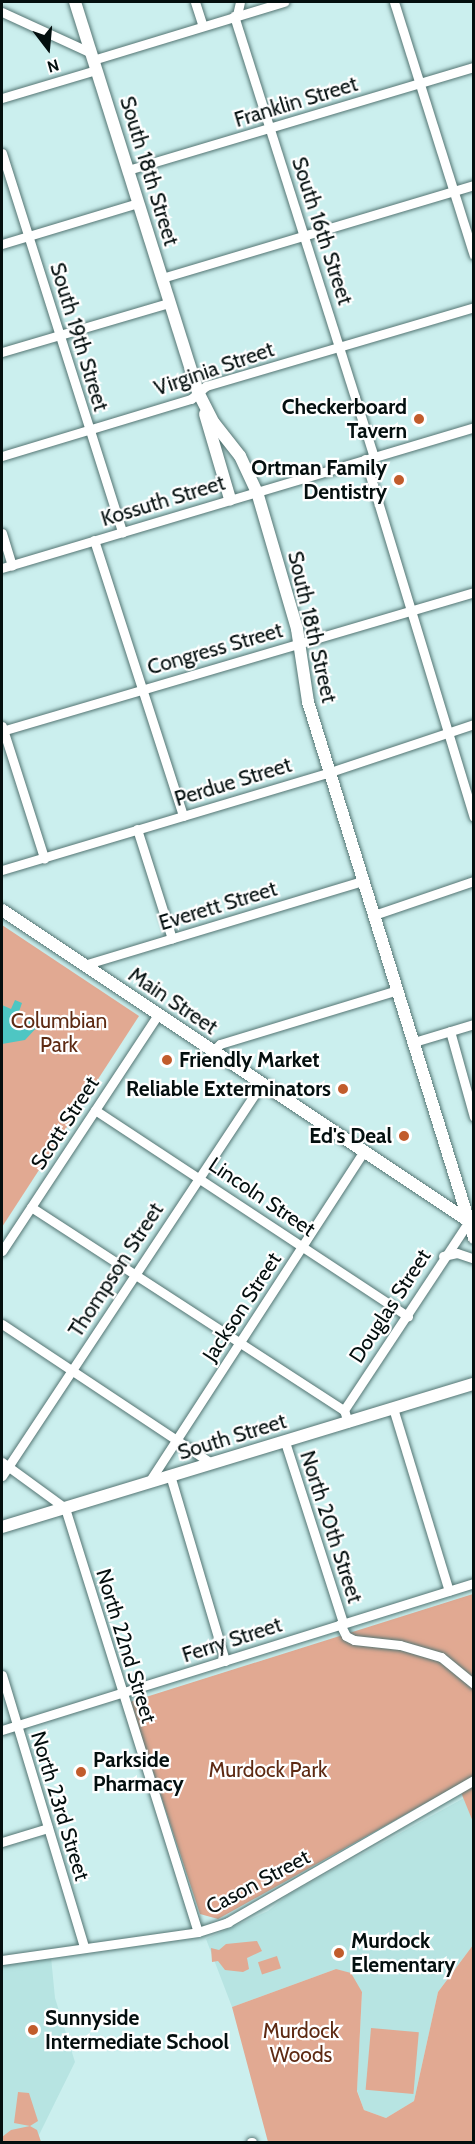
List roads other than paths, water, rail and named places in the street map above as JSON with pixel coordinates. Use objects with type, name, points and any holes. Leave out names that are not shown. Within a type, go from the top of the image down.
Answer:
[{"type":"main road","name":"South 18th Street","points":[[75,2],[198,392],[204,407],[240,456],[257,492],[298,643],[308,702],[471,1222],[474,1238]]},
{"type":"main road","points":[[204,407],[208,432],[230,500]]},
{"type":"main road","name":"Main Street","points":[[2,910],[471,1222]]},
{"type":"main road","points":[[435,1196],[451,1190],[456,1177]]},
{"type":"main road","name":"South Street","points":[[2,1527],[285,1442],[346,1416],[393,1408],[474,1384]]},
{"type":"street","points":[[195,2],[203,26]]},
{"type":"street","points":[[236,16],[240,2]]},
{"type":"street","points":[[2,98],[93,61],[284,2]]},
{"type":"street","points":[[394,2],[474,255]]},
{"type":"street","points":[[2,12],[93,61]]},
{"type":"street","name":"South 16th Street","points":[[236,16],[340,347],[411,611],[474,817]]},
{"type":"street","name":"Franklin Street","points":[[128,171],[474,67]]},
{"type":"street","name":"South 19th Street","points":[[2,153],[122,532]]},
{"type":"street","points":[[162,278],[474,185]]},
{"type":"street","points":[[2,244],[138,203]]},
{"type":"street","points":[[2,352],[169,303]]},
{"type":"street","name":"Virginia Street","points":[[2,456],[90,431],[191,399],[198,392],[474,307]]},
{"type":"street","name":"Kossuth Street","points":[[2,568],[474,427]]},
{"type":"street","points":[[2,533],[12,565]]},
{"type":"street","points":[[94,540],[183,816]]},
{"type":"street","name":"Congress Street","points":[[2,729],[474,592]]},
{"type":"street","name":"Perdue Street","points":[[2,870],[441,738],[448,732],[474,724]]},
{"type":"street","points":[[2,729],[44,858]]},
{"type":"street","points":[[137,830],[172,939]]},
{"type":"street","name":"Everett Street","points":[[84,965],[363,880]]},
{"type":"street","points":[[375,915],[474,881]]},
{"type":"street","points":[[213,1051],[220,1044],[398,990]]},
{"type":"street","name":"Scott Street","points":[[2,1251],[158,1014]]},
{"type":"street","points":[[414,1042],[474,1024]]},
{"type":"street","points":[[450,1031],[474,1117]]},
{"type":"street","name":"Thompson Street","points":[[2,1476],[5,1464],[71,1371],[261,1084]]},
{"type":"street","name":"Lincoln Street","points":[[95,1110],[408,1316]]},
{"type":"street","name":"Jackson Street","points":[[149,1482],[364,1151]]},
{"type":"street","points":[[31,1207],[346,1416]]},
{"type":"street","name":"Douglas Street","points":[[346,1416],[443,1256],[471,1222]]},
{"type":"street","points":[[443,1256],[457,1253],[474,1259]]},
{"type":"street","points":[[2,1324],[211,1463]]},
{"type":"street","points":[[393,1408],[449,1591]]},
{"type":"street","name":"North 20th Street","points":[[285,1442],[341,1624]]},
{"type":"street","points":[[5,1464],[65,1508]]},
{"type":"street","points":[[170,1475],[225,1661]]},
{"type":"street","name":"North 22nd Street","points":[[65,1508],[121,1694],[198,1932]]},
{"type":"street","name":"Ferry Street","points":[[2,1730],[474,1583]]},
{"type":"street","points":[[341,1624],[346,1636],[354,1640],[400,1645],[441,1657],[474,1684]]},
{"type":"street","name":"North 23rd Street","points":[[2,1675],[84,1947]]},
{"type":"street","name":"Cason Street","points":[[2,1960],[198,1932],[228,1922],[474,1780]]},
{"type":"street","points":[[2,1842],[48,1828]]},
{"type":"water","points":[[15,1000],[22,1003],[14,1026],[22,1026],[23,1019],[28,1018],[40,1024],[25,1040],[2,1044],[2,1005],[11,1009]]},
{"type":"place","name":"Checkerboard Tavern","points":[[419,419]]},
{"type":"place","name":"Ortman Family Dentistry","points":[[399,480]]},
{"type":"place","name":"Friendly Market","points":[[167,1060]]},
{"type":"place","name":"Reliable Exterminators","points":[[343,1089]]},
{"type":"place","name":"Ed's Deal","points":[[404,1136]]},
{"type":"place","name":"Parkside Pharmacy","points":[[81,1772]]},
{"type":"place","name":"Murdock Elementary","points":[[339,1953]]},
{"type":"place","name":"Sunnyside Intermediate School","points":[[33,2030]]},
{"type":"park label","name":"Columbian Park","points":[[59,1033]]},
{"type":"park label","name":"Murdock Park","points":[[268,1770]]},
{"type":"park label","name":"Murdock Woods","points":[[301,2043]]}]
